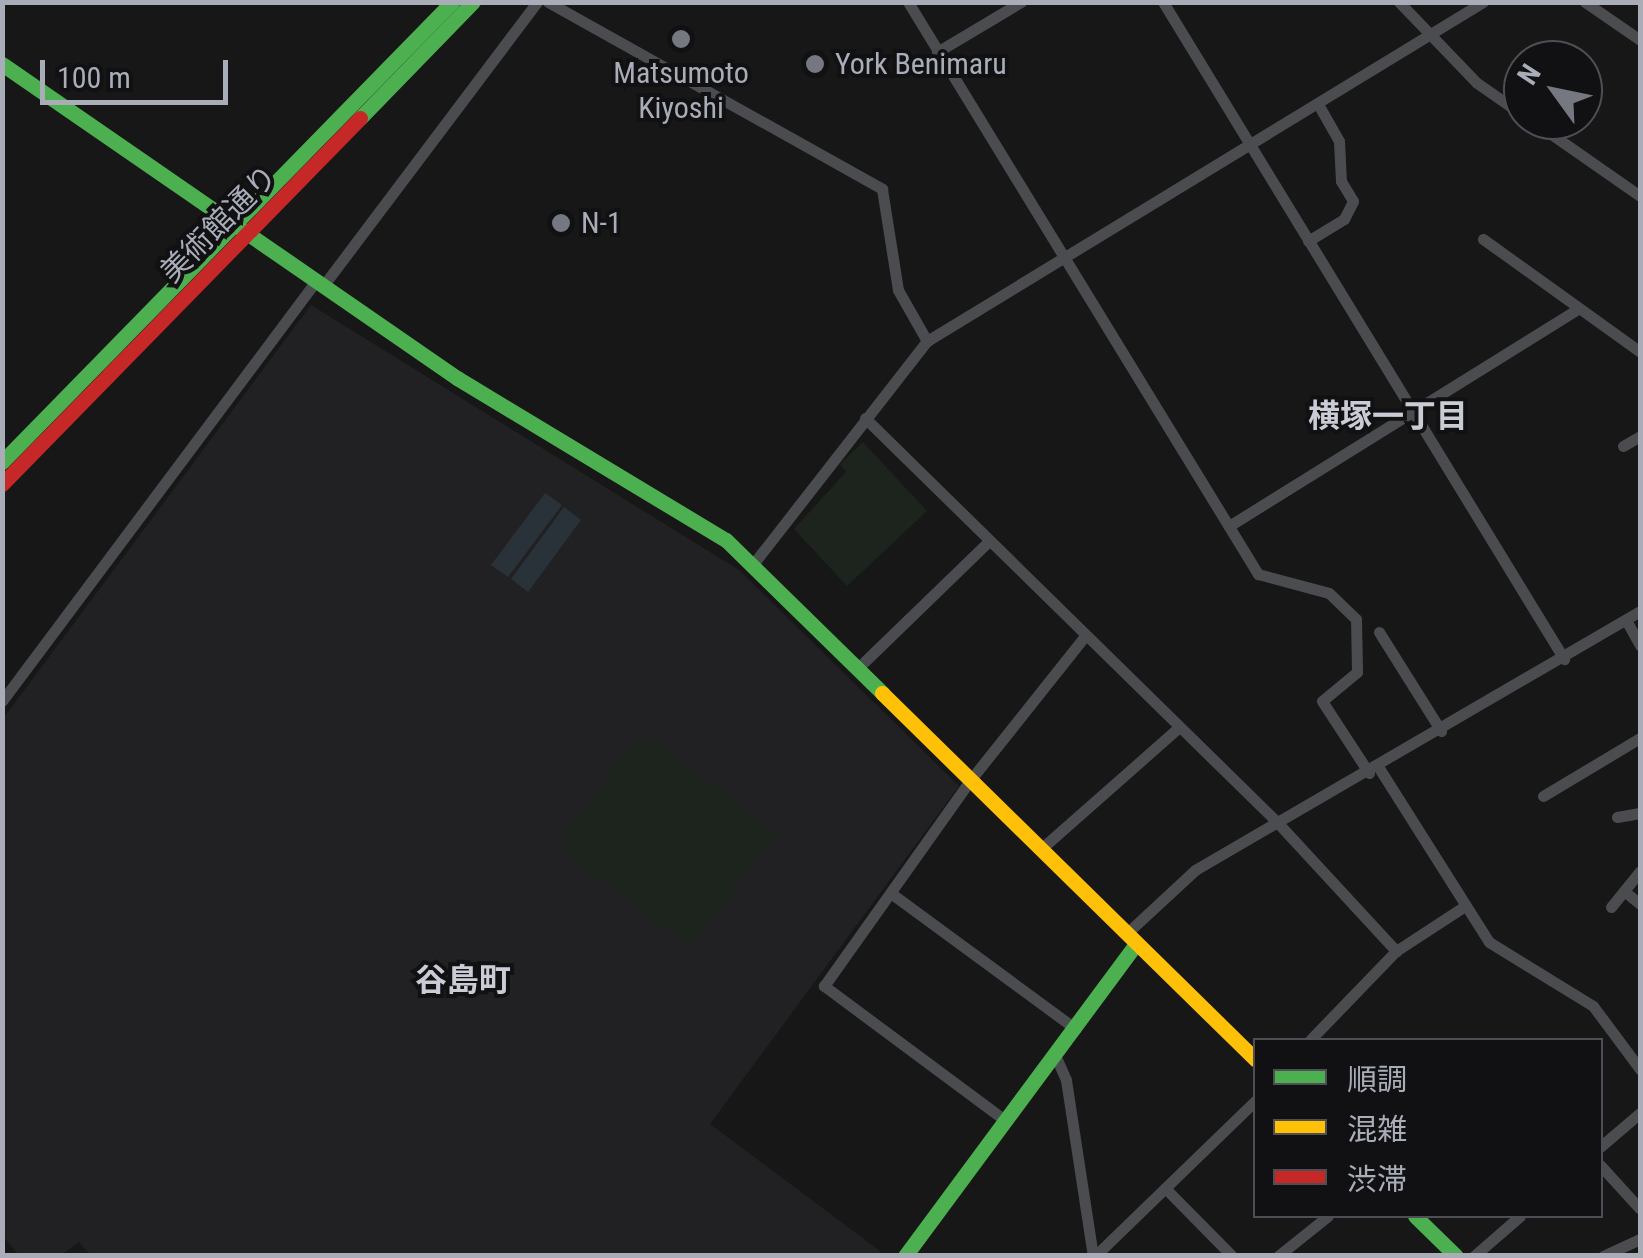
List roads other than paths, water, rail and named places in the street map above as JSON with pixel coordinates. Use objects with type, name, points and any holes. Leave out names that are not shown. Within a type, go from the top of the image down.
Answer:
[{"type":"street","name":"美術館通り","points":[[2,462],[452,2]]},
{"type":"street","name":"美術館通り","points":[[2,484],[473,2]]},
{"type":"street","points":[[2,701],[537,2]]},
{"type":"street","points":[[548,2],[882,189],[898,290],[927,341]]},
{"type":"street","points":[[908,2],[1258,574],[1329,593],[1356,619],[1357,672],[1322,701],[1374,771],[1488,942],[1593,1006],[1640,1069]]},
{"type":"street","points":[[937,52],[1022,2]]},
{"type":"street","points":[[1163,2],[1564,658]]},
{"type":"street","points":[[1398,2],[1477,83],[1503,101]]},
{"type":"street","points":[[754,563],[927,341],[1432,38],[1483,2]]},
{"type":"street","points":[[1585,2],[1640,40]]},
{"type":"street","points":[[2,64],[456,378],[699,522],[754,563],[1253,1057]]},
{"type":"street","points":[[1308,242],[1344,219],[1353,201],[1341,180],[1339,141],[1318,104]]},
{"type":"street","points":[[1560,140],[1640,196]]},
{"type":"street","points":[[1483,239],[1640,352]]},
{"type":"street","points":[[1229,526],[1578,310]]},
{"type":"street","points":[[866,418],[1177,729],[1276,822],[1396,951]]},
{"type":"street","points":[[1623,446],[1640,436]]},
{"type":"street","points":[[860,666],[988,542]]},
{"type":"street","points":[[905,1256],[1076,1029],[1131,938],[1196,870],[1276,822],[1374,771],[1640,612]]},
{"type":"street","points":[[1626,620],[1640,644]]},
{"type":"street","points":[[1379,632],[1441,731]]},
{"type":"street","points":[[1006,1121],[824,986],[972,778],[1085,636]]},
{"type":"street","points":[[1042,848],[1177,729]]},
{"type":"street","points":[[1543,796],[1640,738]]},
{"type":"street","points":[[1617,817],[1640,814]]},
{"type":"street","points":[[1611,908],[1640,871]]},
{"type":"street","points":[[1624,891],[1640,904]]},
{"type":"street","points":[[892,894],[1076,1029]]},
{"type":"street","points":[[1312,1038],[1396,951],[1465,906]]},
{"type":"street","points":[[1055,1055],[1066,1080],[1094,1256]]},
{"type":"street","points":[[1094,1256],[1253,1103]]},
{"type":"street","points":[[1603,1144],[1640,1112]]},
{"type":"street","points":[[1603,1168],[1640,1209]]},
{"type":"street","points":[[1165,1188],[1232,1256]]},
{"type":"street","points":[[1278,1256],[1326,1218]]},
{"type":"street","points":[[1417,1218],[1456,1256]]},
{"type":"street","points":[[1474,1256],[1518,1218]]},
{"type":"street","points":[[1603,1256],[1640,1239]]},
{"type":"place","name":"Matsumoto Kiyoshi","points":[[681,39]]},
{"type":"place","name":"York Benimaru","points":[[815,64]]},
{"type":"place","name":"N-1","points":[[561,223]]},
{"type":"district","name":"横塚一丁目","points":[[1388,416]]},
{"type":"district","name":"谷島町","points":[[463,980]]}]
